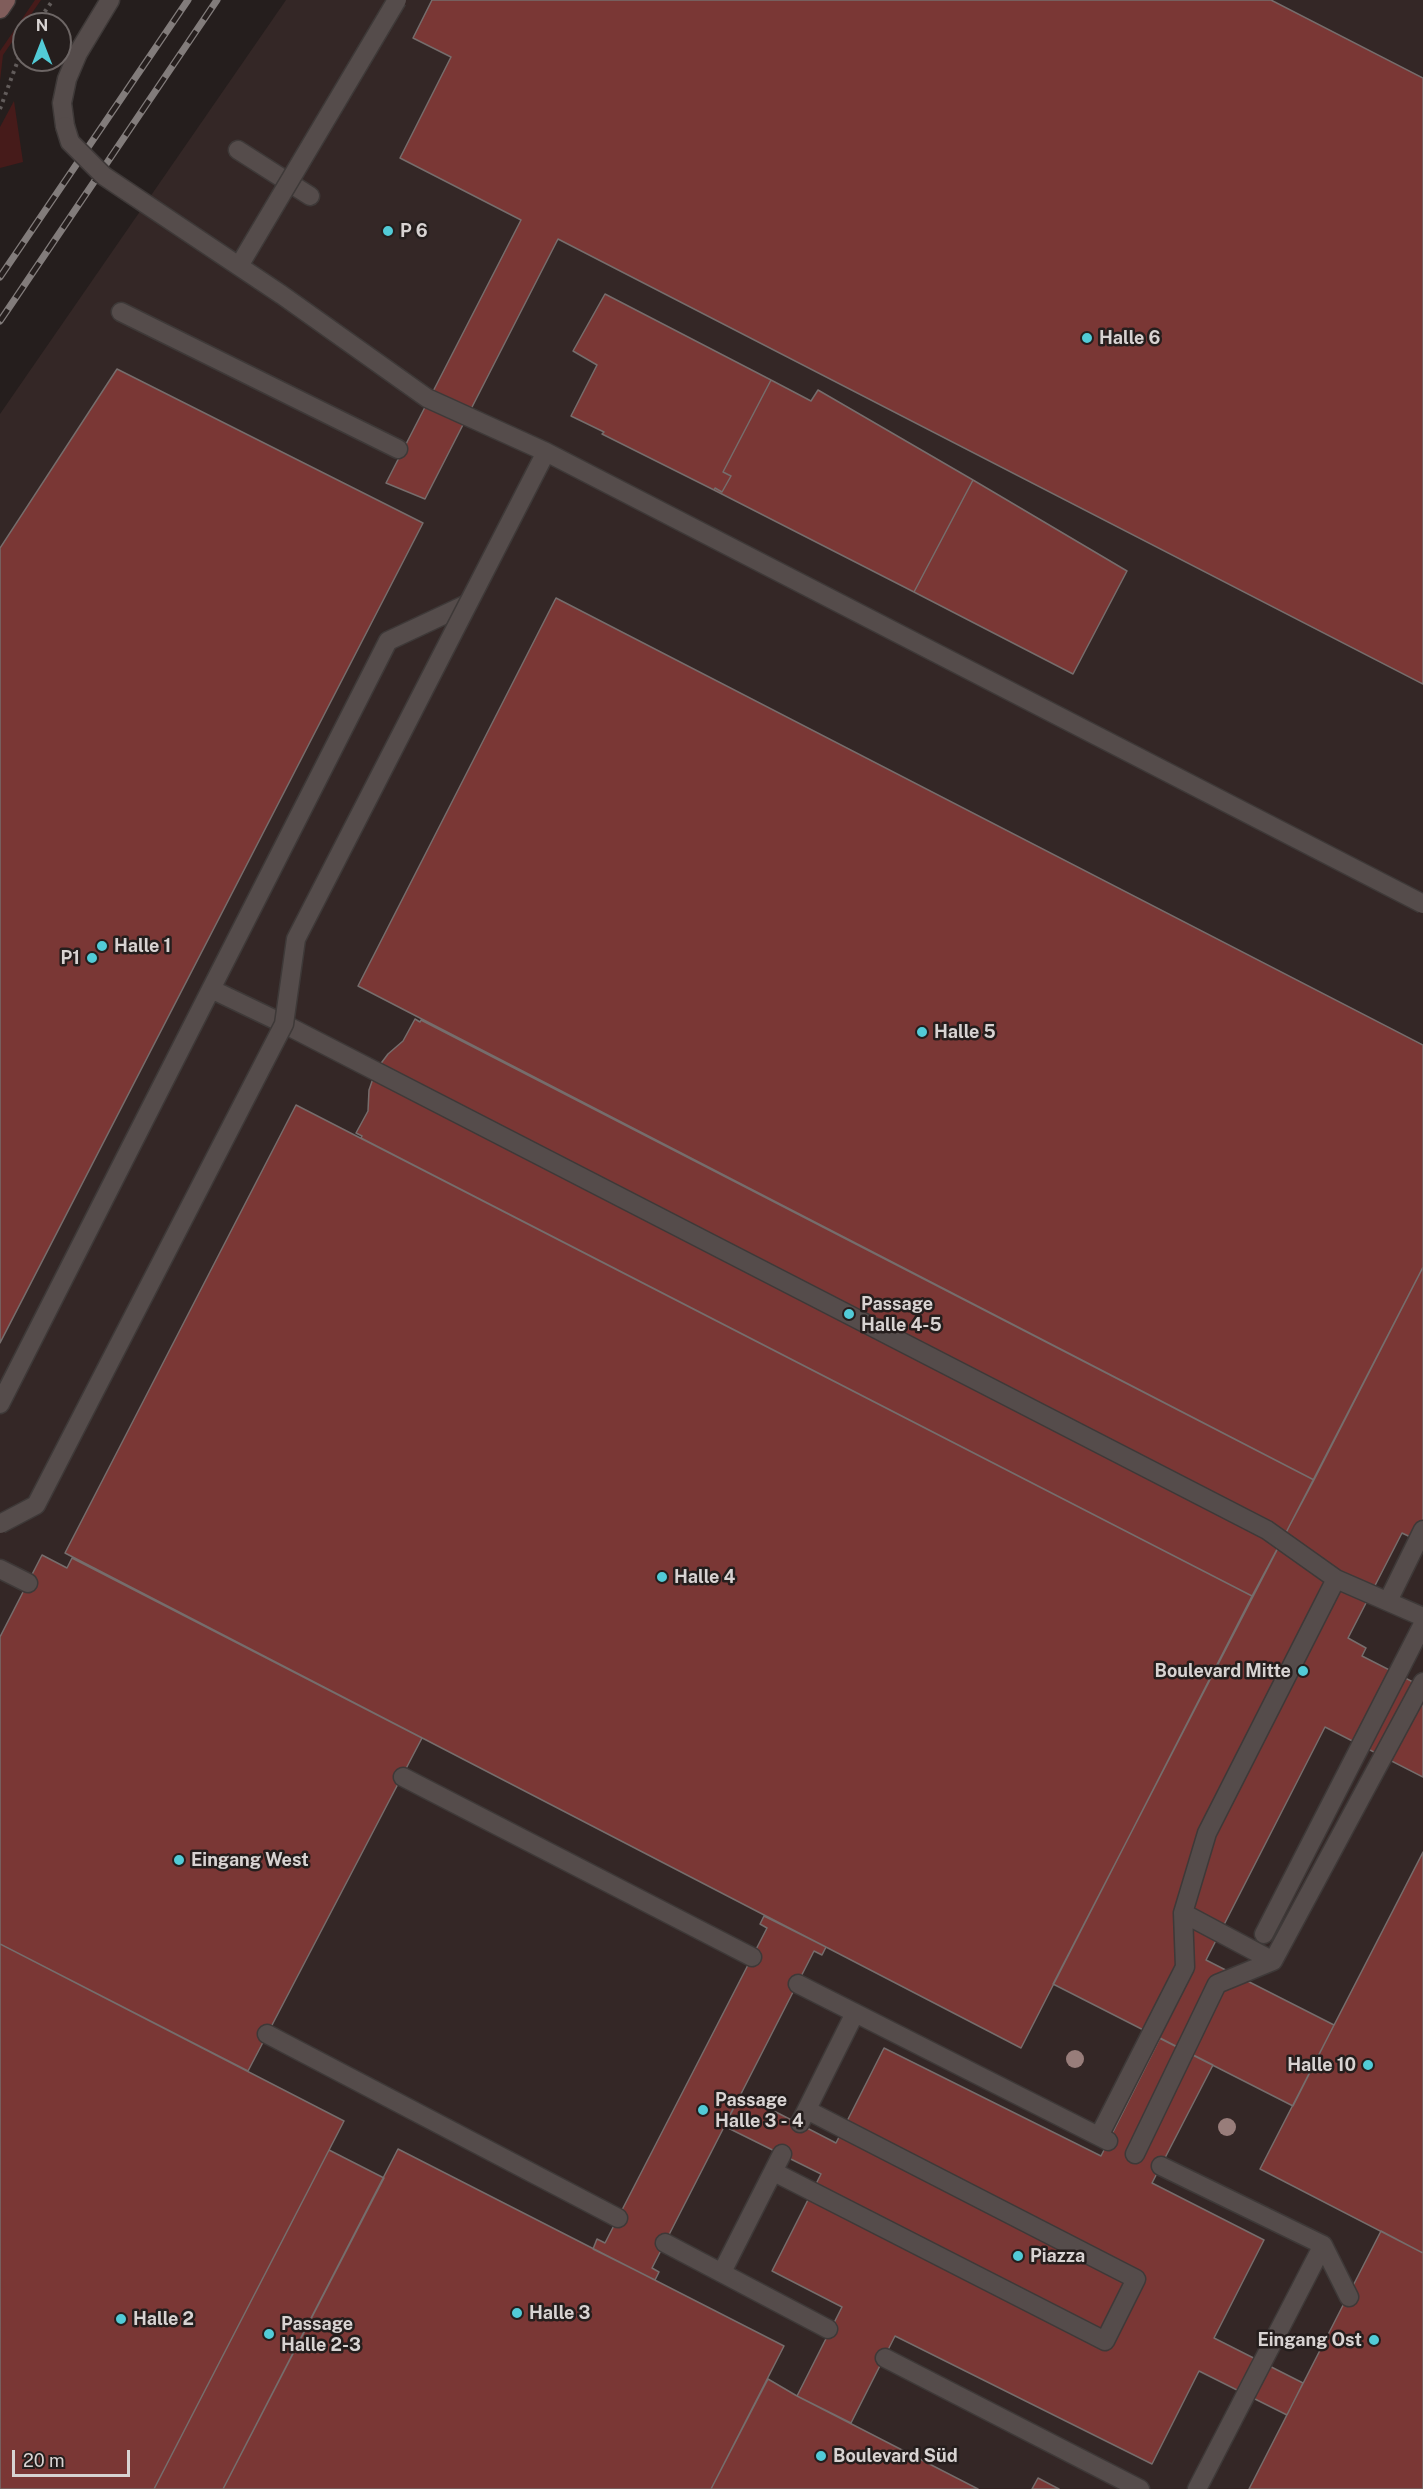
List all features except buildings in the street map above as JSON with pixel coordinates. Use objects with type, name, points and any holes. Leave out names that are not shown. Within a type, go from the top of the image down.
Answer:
[{"type":"street","points":[[0,9],[6,0]]},
{"type":"lane","points":[[110,0],[78,53],[67,79],[62,103],[70,142],[104,176],[239,266],[427,398],[546,452],[1423,904]]},
{"type":"lane","points":[[239,266],[397,0]]},
{"type":"lane","points":[[238,150],[310,196]]},
{"type":"lane","points":[[121,312],[398,449]]},
{"type":"lane","points":[[0,1523],[36,1505],[284,1023],[296,939],[545,452],[1402,893]]},
{"type":"lane","points":[[307,917],[546,452]]},
{"type":"lane","points":[[0,1404],[388,641],[467,604]]},
{"type":"lane","points":[[0,1523],[36,1504],[284,1024],[296,939]]},
{"type":"lane","points":[[211,989],[284,1024],[1267,1530],[1336,1579],[1423,1617]]},
{"type":"lane","points":[[1388,1601],[1423,1530]]},
{"type":"lane","points":[[0,1569],[28,1583]]},
{"type":"lane","points":[[798,1984],[1104,2138],[1185,1966],[1183,1913],[1207,1833],[1336,1579]]},
{"type":"lane","points":[[1264,1934],[1423,1624]]},
{"type":"lane","points":[[1135,2154],[1217,1984],[1273,1961],[1423,1682]]},
{"type":"lane","points":[[403,1777],[752,1957]]},
{"type":"lane","points":[[1183,1913],[1273,1961]]},
{"type":"lane","points":[[774,2172],[1105,2341],[1136,2279],[804,2116],[855,2013]]},
{"type":"lane","points":[[267,2034],[618,2218]]},
{"type":"lane","points":[[722,2272],[782,2154]]},
{"type":"lane","points":[[1161,2166],[1323,2245],[1348,2297]]},
{"type":"lane","points":[[664,2243],[828,2329]]},
{"type":"lane","points":[[1197,2489],[1323,2245]]},
{"type":"lane","points":[[885,2358],[1140,2489]]},
{"type":"path","points":[[0,109],[14,72]]},
{"type":"shaded area","points":[[35,0],[41,0],[33,12],[27,12]]},
{"type":"shaded area","points":[[286,0],[1423,0],[1423,2489],[0,2489],[0,414]]},
{"type":"shaded area","points":[[12,34],[12,42],[3,55],[0,81],[0,51]]},
{"type":"shaded area","points":[[14,101],[23,162],[0,168],[0,127]]},
{"type":"railway","points":[[0,277],[188,0]]},
{"type":"railway","points":[[0,321],[217,0]]},
{"type":"place","name":"P 6","points":[[388,231]]},
{"type":"place","name":"Halle 6","points":[[1087,338]]},
{"type":"place","name":"Halle 1","points":[[102,946]]},
{"type":"place","name":"P1","points":[[92,958]]},
{"type":"place","name":"Halle 5","points":[[922,1032]]},
{"type":"place","name":"Passage Halle 4-5","points":[[849,1314]]},
{"type":"place","name":"Halle 4","points":[[662,1577]]},
{"type":"place","name":"Boulevard Mitte","points":[[1303,1671]]},
{"type":"place","name":"Eingang West","points":[[179,1860]]},
{"type":"place","name":"Halle 10","points":[[1368,2065]]},
{"type":"place","name":"Passage Halle 3 - 4","points":[[703,2110]]},
{"type":"place","name":"Piazza","points":[[1018,2256]]},
{"type":"place","name":"Halle 3","points":[[517,2313]]},
{"type":"place","name":"Halle 2","points":[[121,2319]]},
{"type":"place","name":"Passage Halle 2-3","points":[[269,2334]]},
{"type":"place","name":"Eingang Ost","points":[[1374,2340]]},
{"type":"place","name":"Boulevard Süd","points":[[821,2456]]}]
